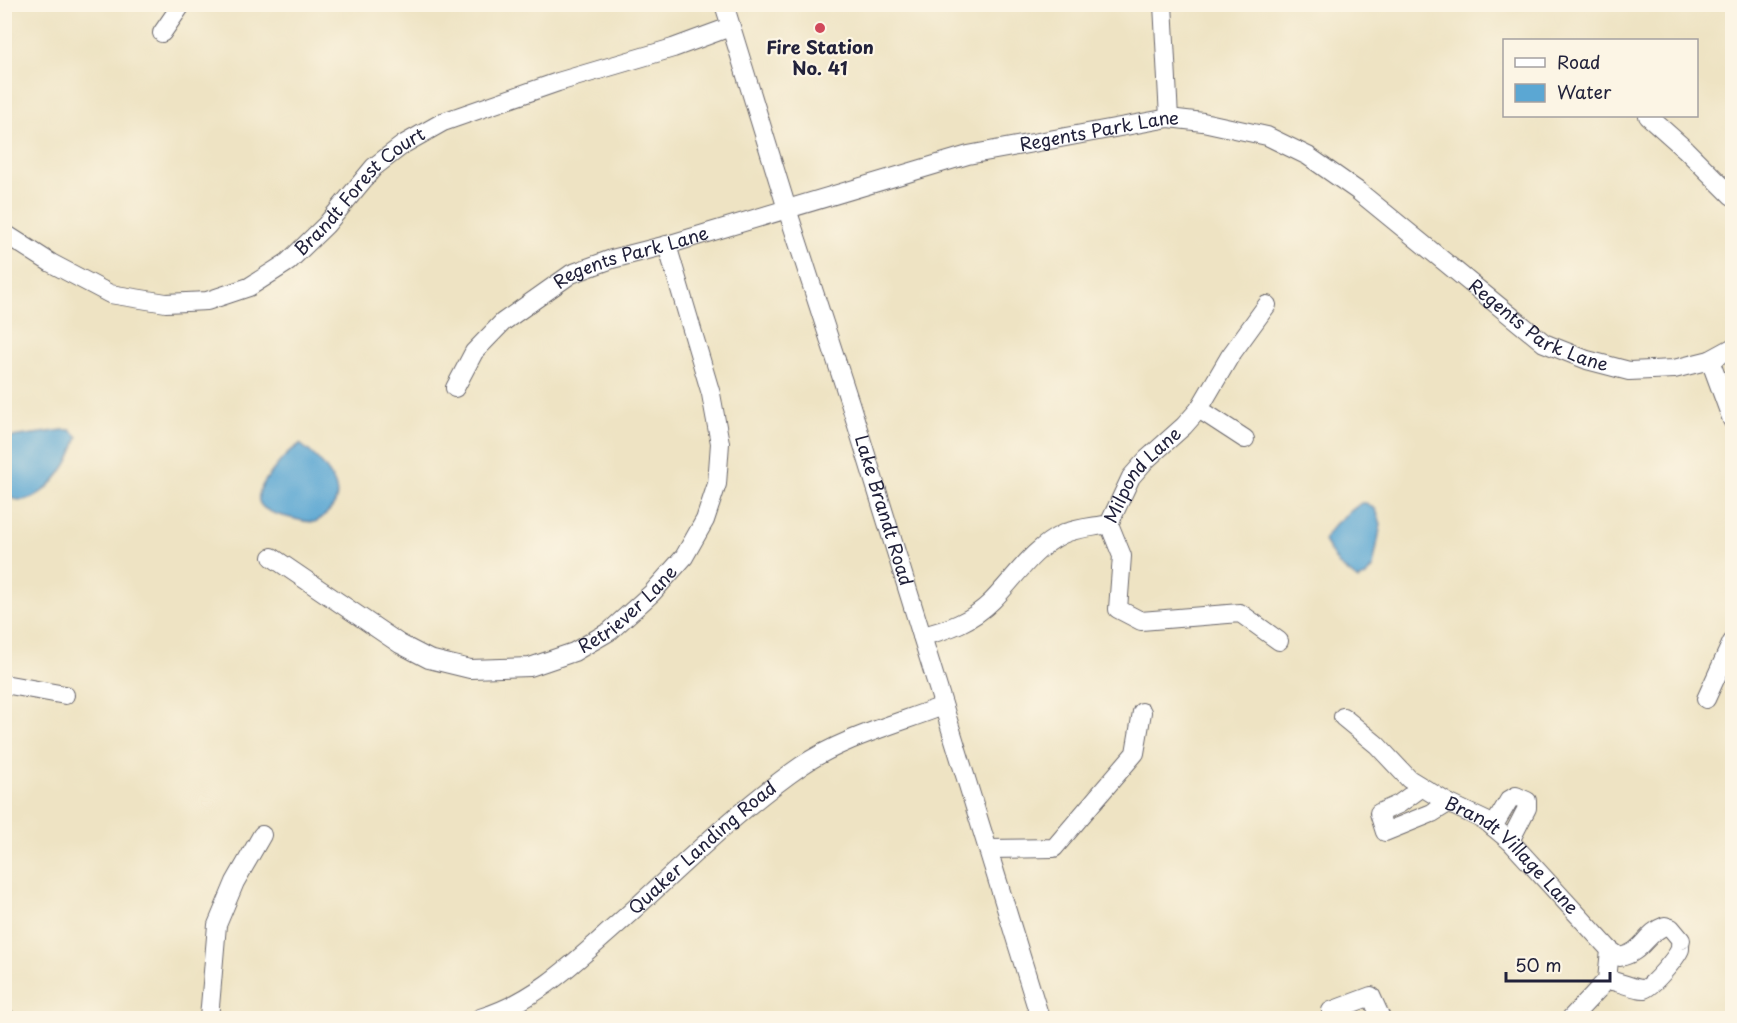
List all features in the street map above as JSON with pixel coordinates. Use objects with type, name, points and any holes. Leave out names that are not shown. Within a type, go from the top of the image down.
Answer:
[{"type":"street","points":[[162,33],[182,4]]},
{"type":"street","name":"Lake Brandt Road","points":[[724,4],[1040,1018]]},
{"type":"street","points":[[1163,4],[1169,118]]},
{"type":"street","name":"Brandt Forest Court","points":[[4,232],[51,262],[110,294],[166,303],[207,301],[249,287],[288,262],[326,225],[374,167],[404,144],[442,122],[558,82],[673,48],[730,27]]},
{"type":"street","points":[[1649,117],[1732,196]]},
{"type":"street","name":"Regents Park Lane","points":[[455,388],[474,352],[503,322],[570,274],[612,259],[668,245],[968,155],[1169,118],[1203,122],[1267,136],[1308,156],[1358,191],[1544,343],[1587,360],[1629,370],[1674,369],[1710,360],[1732,348]]},
{"type":"street","name":"Retriever Lane","points":[[272,557],[400,644],[429,659],[470,669],[530,667],[574,651],[610,631],[652,593],[684,557],[705,520],[717,484],[720,443],[711,394],[668,245]]},
{"type":"street","name":"Milpond Lane","points":[[922,636],[950,629],[974,616],[991,602],[1027,561],[1065,533],[1109,524],[1131,477],[1199,409],[1230,356],[1268,305]]},
{"type":"street","points":[[1710,360],[1732,420]]},
{"type":"street","points":[[1199,409],[1245,439]]},
{"type":"street","points":[[1109,524],[1122,556],[1118,609],[1141,621],[1240,613],[1279,641]]},
{"type":"street","points":[[1706,699],[1732,642]]},
{"type":"street","points":[[4,684],[65,695]]},
{"type":"street","name":"Quaker Landing Road","points":[[480,1018],[498,1013],[555,979],[740,814],[801,766],[845,741],[943,706]]},
{"type":"street","points":[[988,849],[1054,848],[1135,753],[1142,712]]},
{"type":"street","name":"Brandt Village Lane","points":[[1343,717],[1377,745],[1409,779],[1421,788],[1486,821],[1510,841],[1610,951]]},
{"type":"street","points":[[1421,788],[1399,804],[1379,813],[1385,832],[1432,813],[1448,803]]},
{"type":"street","points":[[1493,827],[1509,800],[1516,796],[1527,801],[1527,808],[1510,841]]},
{"type":"street","points":[[209,1018],[217,925],[235,882],[262,835]]},
{"type":"street","points":[[1571,1018],[1607,980],[1610,951],[1620,957],[1629,955],[1637,951],[1657,929],[1665,926],[1671,928],[1680,940],[1680,949],[1651,986],[1643,989],[1619,981],[1607,980]]},
{"type":"street","points":[[1331,1011],[1371,996],[1380,1018]]},
{"type":"water","points":[[71,430],[78,437],[69,460],[56,479],[32,498],[14,499],[5,494],[5,438]]},
{"type":"water","points":[[300,444],[330,474],[337,493],[335,502],[329,511],[314,522],[277,514],[263,507],[259,502],[261,487],[268,477],[286,455]]},
{"type":"water","points":[[1361,503],[1366,503],[1376,510],[1381,524],[1373,567],[1365,577],[1358,580],[1338,564],[1324,541],[1335,524]]},
{"type":"place","name":"Fire Station No. 41","points":[[820,28]]}]
